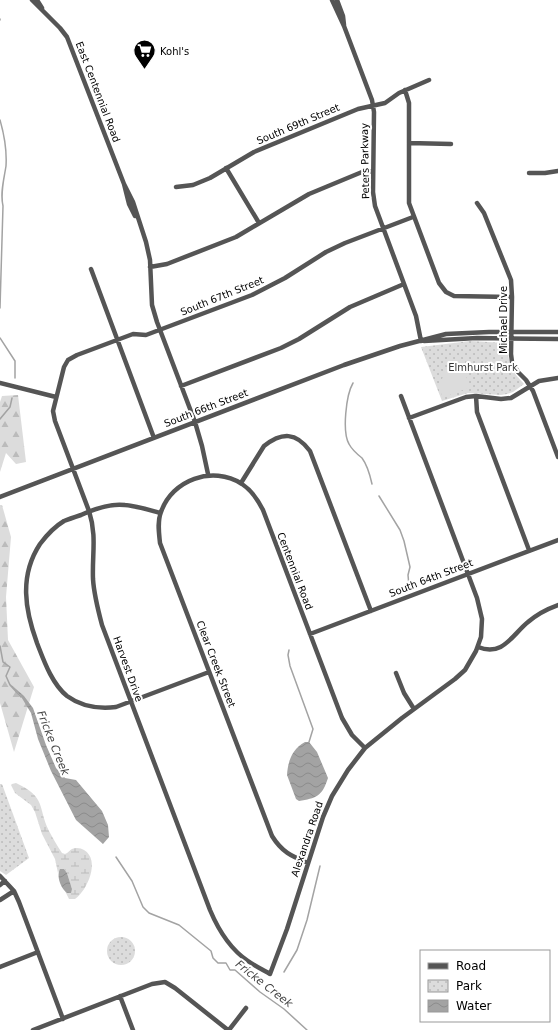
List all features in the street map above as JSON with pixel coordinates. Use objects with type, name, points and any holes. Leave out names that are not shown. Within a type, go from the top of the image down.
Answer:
[{"type":"street","name":"East Centennial Road","points":[[32,0],[46,13],[67,37],[124,184],[133,202],[146,242],[150,267],[152,305],[159,330],[195,422]]},
{"type":"street","name":"East Centennial Road","points":[[38,0],[46,13]]},
{"type":"street","points":[[332,0],[344,26]]},
{"type":"street","points":[[337,0],[343,16],[344,26]]},
{"type":"street","name":"Peters Parkway","points":[[344,26],[371,96],[373,105],[373,192],[375,206],[416,316],[421,341]]},
{"type":"street","name":"South 69th Street","points":[[176,187],[193,185],[210,178],[254,152],[358,109],[388,102],[399,93],[429,80]]},
{"type":"street","points":[[405,90],[409,103],[409,203],[439,284],[446,292],[458,296],[512,298]]},
{"type":"street","points":[[409,143],[451,144]]},
{"type":"street","points":[[226,168],[259,223]]},
{"type":"street","points":[[150,267],[167,264],[229,240],[309,194],[362,172],[373,171]]},
{"type":"street","points":[[529,173],[558,171]]},
{"type":"street","name":"Michael Drive","points":[[477,203],[484,213],[508,271],[512,287],[512,362],[530,386],[536,398],[558,457]]},
{"type":"street","name":"South 67th Street","points":[[56,397],[64,367],[68,360],[77,355],[133,334],[146,335],[259,292],[285,278],[326,252],[413,217]]},
{"type":"street","points":[[91,269],[154,438]]},
{"type":"street","points":[[181,386],[280,348],[299,339],[350,307],[404,284]]},
{"type":"street","name":"South 66th Street","points":[[0,497],[358,360],[400,346],[446,334],[474,332],[558,332]]},
{"type":"street","name":"South 66th Street","points":[[421,341],[477,338],[558,339]]},
{"type":"street","points":[[409,418],[461,398],[476,396],[506,399],[516,395],[539,381],[558,378]]},
{"type":"street","points":[[0,383],[56,397]]},
{"type":"street","points":[[401,396],[477,598],[482,619],[481,637],[478,647],[489,650],[506,644],[526,623],[537,615],[558,605]]},
{"type":"street","points":[[476,396],[478,412],[529,550]]},
{"type":"street","name":"Harvest Drive","points":[[56,397],[53,416],[94,525],[93,580],[96,603],[102,625],[216,924],[228,942],[246,960],[270,974]]},
{"type":"street","points":[[195,422],[208,474]]},
{"type":"street","points":[[241,483],[264,446],[269,441],[287,435],[302,441],[310,451],[371,611]]},
{"type":"street","name":"Centennial Road","points":[[208,474],[225,476],[241,483],[254,495],[262,510],[342,718],[352,734],[365,748]]},
{"type":"street","name":"Clear Creek Street","points":[[208,474],[192,479],[181,485],[172,494],[160,513],[158,530],[160,543],[272,836],[283,851],[308,863]]},
{"type":"street","points":[[160,513],[125,504],[106,506],[89,511],[63,522],[46,535],[34,553],[26,577],[26,600],[33,630],[41,654],[56,683],[67,696],[84,705],[100,709],[131,703],[209,672]]},
{"type":"street","name":"South 64th Street","points":[[310,634],[558,540]]},
{"type":"street","name":"Alexandra Road","points":[[270,974],[287,929],[322,817],[332,796],[348,770],[365,748],[463,673],[478,647]]},
{"type":"street","points":[[396,672],[404,694],[414,709]]},
{"type":"street","points":[[0,876],[14,891],[20,902],[63,1018]]},
{"type":"street","points":[[0,885],[5,881]]},
{"type":"street","points":[[0,900],[14,891]]},
{"type":"street","points":[[0,967],[38,952]]},
{"type":"street","points":[[33,1030],[152,984],[164,982],[175,988],[229,1030],[246,1008]]},
{"type":"street","points":[[120,996],[133,1030]]},
{"type":"green space","name":"Elmhurst Park","points":[[470,341],[506,343],[510,365],[524,384],[513,392],[507,394],[468,393],[442,401],[421,347]]},
{"type":"green space","points":[[460,360],[469,384],[468,388],[442,398],[441,386],[446,370]]},
{"type":"green space","points":[[18,395],[26,462],[16,464],[6,453],[0,472],[0,402],[2,396]]},
{"type":"green space","points":[[0,505],[2,505],[11,537],[6,597],[8,640],[34,687],[14,752],[0,703]]},
{"type":"green space","points":[[16,783],[33,793],[37,798],[49,831],[62,853],[65,854],[72,849],[78,848],[84,850],[89,855],[92,868],[88,883],[80,895],[75,899],[69,899],[65,891],[69,893],[72,889],[67,873],[64,869],[58,873],[55,859],[42,834],[35,812],[31,805],[15,793],[11,785]]},
{"type":"green space","points":[[0,784],[2,784],[29,858],[6,875],[0,871]]},
{"type":"green space","points":[[121,937],[131,941],[135,951],[131,961],[121,965],[111,961],[107,951],[111,941]]},
{"type":"water","points":[[8,682],[24,696],[33,708],[56,768],[65,778],[76,780],[102,811],[108,825],[109,837],[103,844],[76,820],[51,771],[38,739],[31,713],[20,695]]},
{"type":"water","points":[[305,742],[309,742],[317,752],[328,778],[318,796],[299,801],[296,799],[287,775],[288,765],[294,752]]},
{"type":"water","points":[[60,869],[64,869],[67,873],[72,889],[71,893],[67,893],[61,885],[59,879]]},
{"type":"waterway","name":"Fricke Creek","points":[[0,120],[5,142],[6,160],[2,191],[3,206],[0,308]]},
{"type":"waterway","name":"Fricke Creek","points":[[0,338],[15,361],[15,378]]},
{"type":"waterway","points":[[353,383],[348,396],[347,404],[345,423],[347,438],[349,444],[366,464],[372,484]]},
{"type":"waterway","name":"Fricke Creek","points":[[0,419],[10,407],[12,398]]},
{"type":"waterway","points":[[379,496],[400,530],[404,541],[410,567],[408,575],[409,586]]},
{"type":"waterway","name":"Fricke Creek","points":[[0,646],[3,662],[10,667],[6,676],[10,685],[21,697]]},
{"type":"waterway","points":[[289,650],[288,655],[290,666],[313,729],[309,742]]},
{"type":"waterway","name":"Fricke Creek","points":[[116,857],[132,881],[143,907],[149,913],[179,925],[211,951],[213,958],[218,963],[226,963],[230,970],[235,970],[260,992],[284,1009],[307,1030]]},
{"type":"waterway","points":[[284,972],[297,950],[307,920],[320,866]]},
{"type":"place","name":"Kohl's","points":[[144,70]]}]
